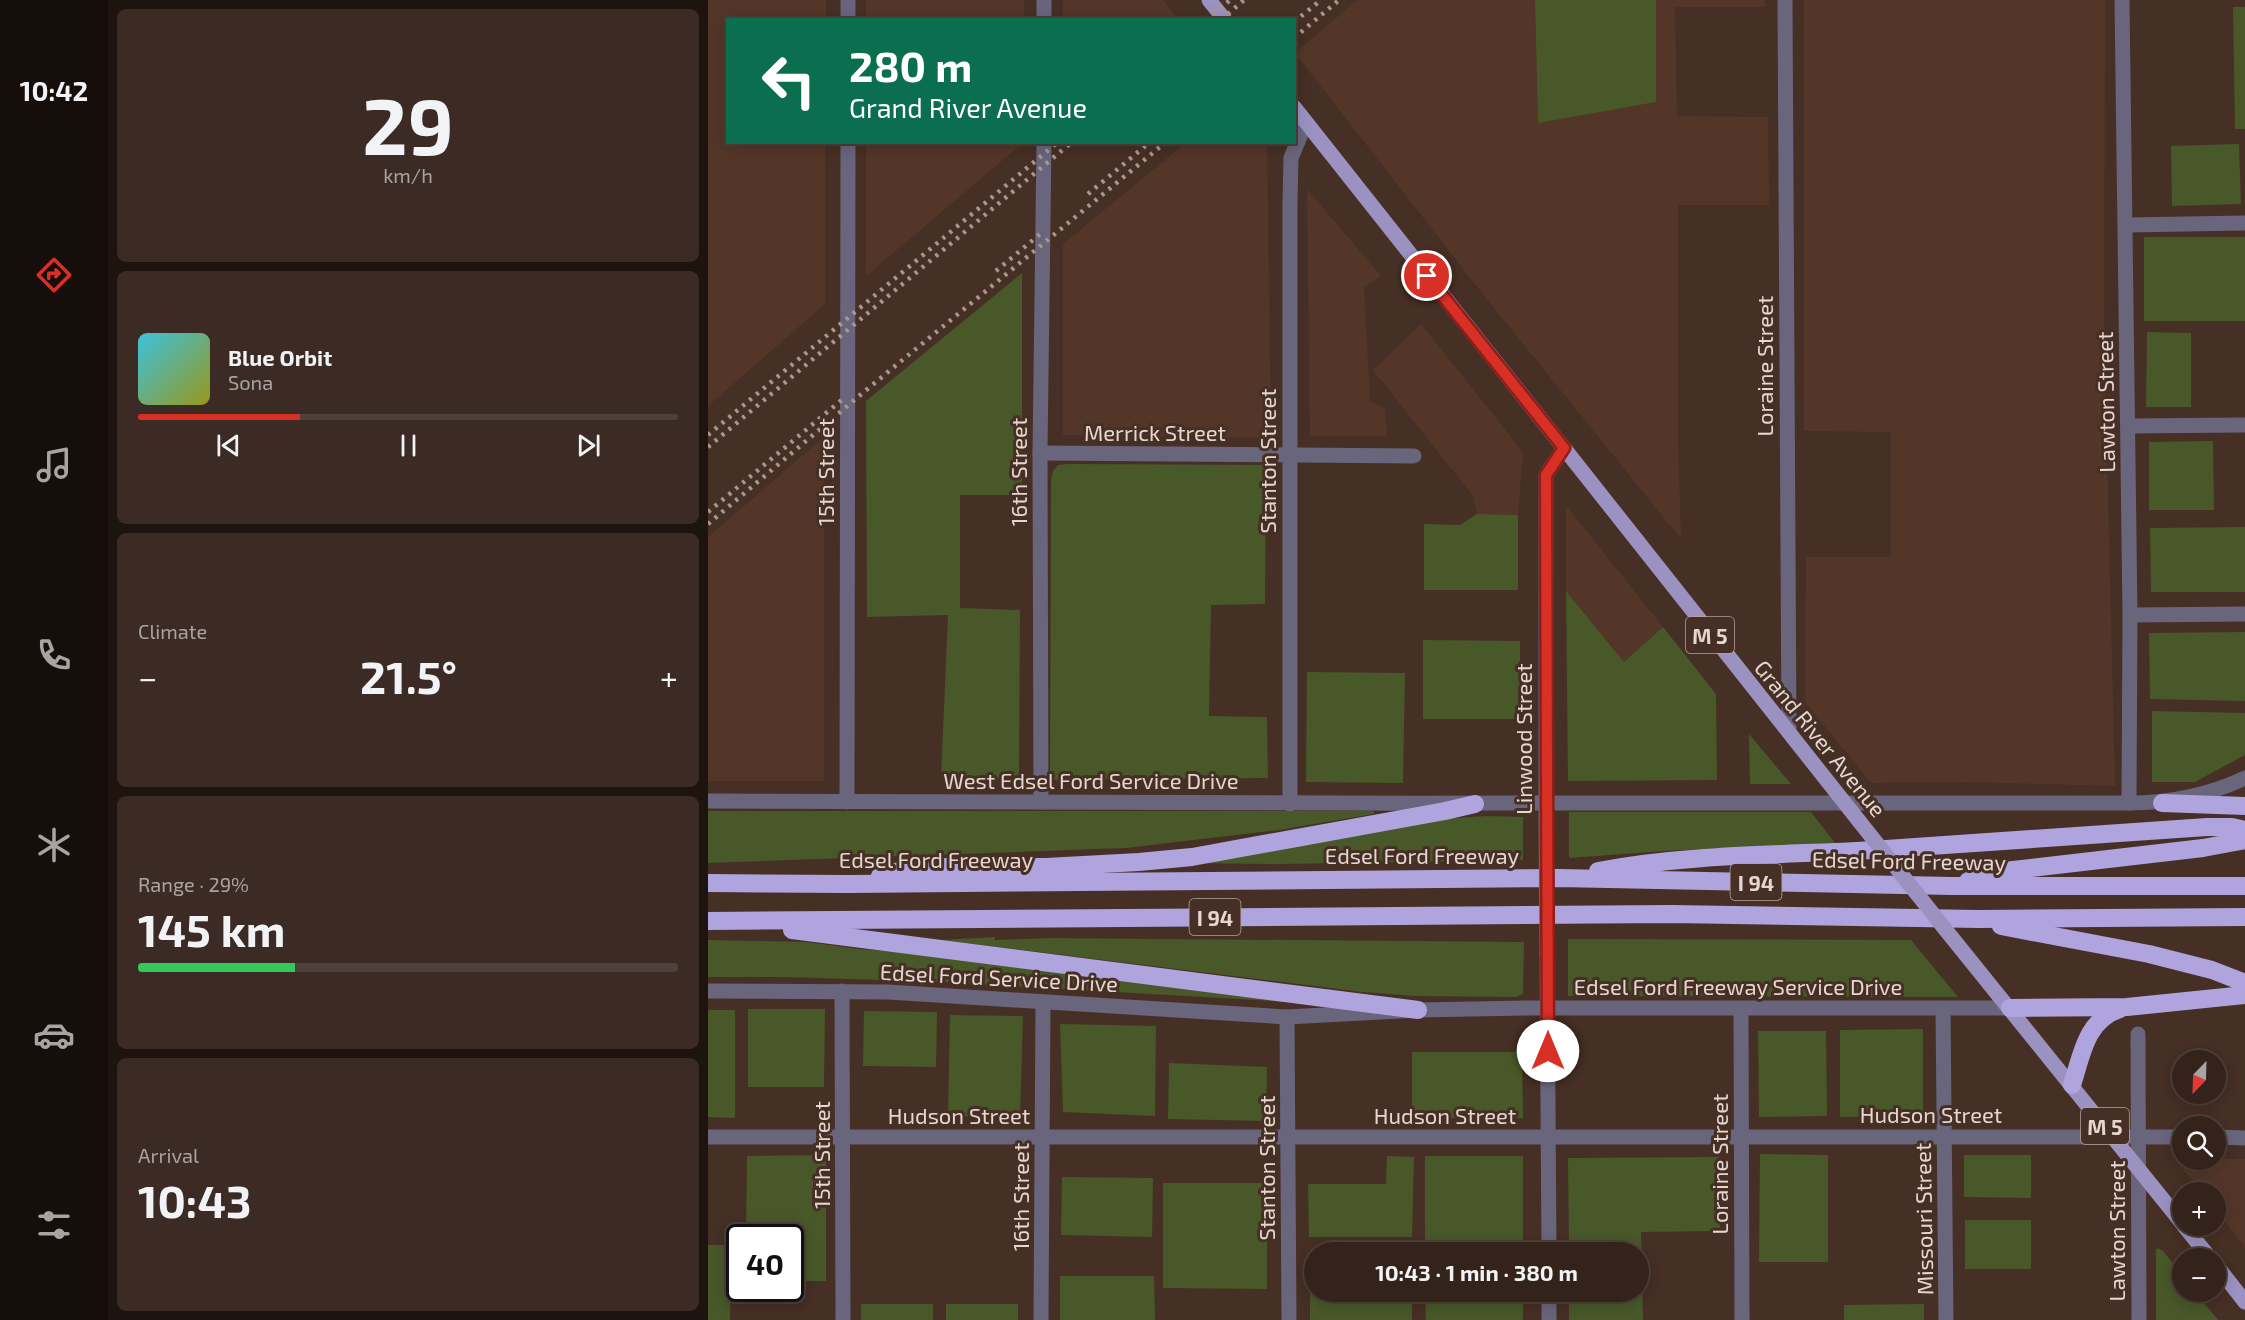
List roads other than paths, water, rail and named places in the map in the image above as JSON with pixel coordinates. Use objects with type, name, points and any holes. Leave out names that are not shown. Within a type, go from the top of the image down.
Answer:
[{"type":"highway","points":[[2162,803],[2238,805]]},
{"type":"highway","points":[[849,884],[915,867],[1046,867],[1139,862],[1192,856],[1475,804]]},
{"type":"highway","points":[[1559,878],[1626,866],[1707,858],[1991,844],[2206,827],[2241,832]]},
{"type":"highway","points":[[1952,886],[1996,872],[2203,848],[2241,832]]},
{"type":"highway","name":"Edsel Ford Freeway","points":[[708,883],[849,884],[1559,878],[1952,886],[2245,886]]},
{"type":"highway","name":"I 94","points":[[715,921],[1672,914],[1979,920],[2245,917]]},
{"type":"highway","points":[[1979,920],[2012,929],[2149,954],[2212,970],[2245,983]]},
{"type":"highway","points":[[715,921],[1418,1011]]},
{"type":"highway","points":[[2010,1008],[2127,1007],[2245,995]]},
{"type":"highway","points":[[2072,1085],[2086,1039],[2092,1028],[2108,1013],[2127,1007]]},
{"type":"main road","points":[[1209,0],[1223,18]]},
{"type":"main road","name":"Grand River Avenue","points":[[1296,110],[1747,683],[1789,731],[2172,1210]]},
{"type":"main road","name":"Grand River Avenue","points":[[2193,1236],[2202,1248]]},
{"type":"main road","points":[[2226,1278],[2245,1302]]},
{"type":"street","points":[[848,0],[848,18]]},
{"type":"street","points":[[1044,0],[1044,18]]},
{"type":"street","name":"Loraine Street","points":[[1785,0],[1789,731]]},
{"type":"street","name":"Lawton Street","points":[[2122,0],[2130,615],[2129,803]]},
{"type":"street","name":"Stanton Street","points":[[1290,804],[1291,158],[1306,122]]},
{"type":"street","name":"15th Street","points":[[847,802],[848,144]]},
{"type":"street","name":"16th Street","points":[[1041,802],[1040,453],[1044,144]]},
{"type":"street","points":[[2126,225],[2245,223]]},
{"type":"street","points":[[2128,426],[2245,425]]},
{"type":"street","name":"Linwood Street","points":[[1549,1242],[1546,954],[1546,475],[1564,448]]},
{"type":"street","name":"Merrick Street","points":[[1040,453],[1414,456]]},
{"type":"street","points":[[2130,615],[2245,614]]},
{"type":"street","points":[[1475,804],[1546,802],[2162,803],[2231,785],[2245,778]]},
{"type":"street","name":"West Edsel Ford Service Drive","points":[[708,801],[1475,804]]},
{"type":"street","name":"Edsel Ford Service Drive","points":[[708,991],[842,991],[1287,1017]]},
{"type":"street","name":"15th Street","points":[[842,991],[843,1320]]},
{"type":"street","name":"16th Street","points":[[1041,1320],[1043,1003]]},
{"type":"street","name":"Edsel Ford Freeway Service Drive","points":[[1287,1017],[1548,1008],[2010,1008]]},
{"type":"street","name":"Loraine Street","points":[[1741,1009],[1742,1320]]},
{"type":"street","name":"Missouri Street","points":[[1943,1009],[1946,1320]]},
{"type":"street","name":"Stanton Street","points":[[1287,1017],[1289,1320]]},
{"type":"street","name":"Lawton Street","points":[[2138,1034],[2139,1320]]},
{"type":"street","name":"Hudson Street","points":[[708,1137],[2172,1137]]},
{"type":"street","points":[[2226,1137],[2245,1138]]},
{"type":"street","points":[[1549,1302],[1549,1320]]},
{"type":"railway","points":[[1208,18],[1230,0]]},
{"type":"railway","points":[[1223,18],[1244,0]]},
{"type":"railway","points":[[1296,20],[1321,0]]},
{"type":"railway","points":[[1296,36],[1339,0]]},
{"type":"railway","points":[[708,435],[1056,144]]},
{"type":"railway","points":[[708,447],[1070,144]]},
{"type":"railway","points":[[1088,194],[1148,144]]},
{"type":"railway","points":[[708,524],[1164,144]]},
{"type":"railway","points":[[996,271],[1040,234]]},
{"type":"railway","points":[[708,512],[844,398]]}]
